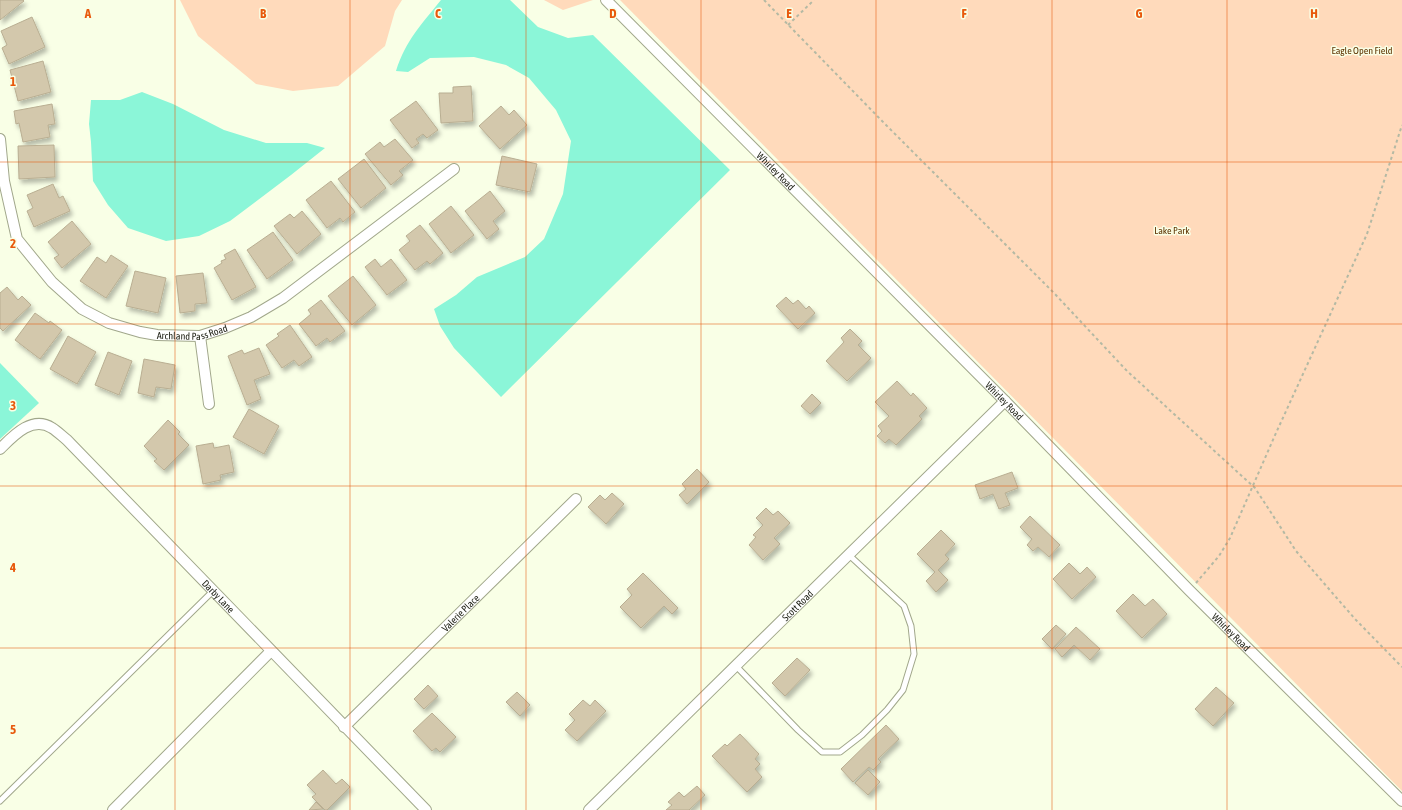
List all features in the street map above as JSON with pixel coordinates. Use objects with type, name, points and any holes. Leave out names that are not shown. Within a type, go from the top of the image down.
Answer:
[{"type":"street","name":"Whirley Road","points":[[606,0],[1005,401],[1189,590],[1402,801]]},
{"type":"street","name":"Archland Pass Road","points":[[0,139],[4,181],[17,239],[52,282],[82,309],[109,323],[140,332],[157,335],[200,336],[225,328],[251,317],[283,298],[454,169]]},
{"type":"street","points":[[200,336],[209,404]]},
{"type":"street","name":"Scott Road","points":[[589,810],[1005,401]]},
{"type":"street","name":"Darby Lane","points":[[0,449],[26,427],[40,424],[51,427],[67,440],[426,810]]},
{"type":"street","name":"Valerie Place","points":[[344,727],[576,499]]},
{"type":"street","points":[[113,810],[271,651]]},
{"type":"lane","points":[[736,666],[787,719],[822,752],[840,752],[867,730],[887,710],[903,690],[914,654],[911,626],[904,606],[849,555]]},
{"type":"lane","points":[[0,801],[212,591]]},
{"type":"path","points":[[764,0],[1054,293],[1127,371],[1253,486],[1296,551],[1356,620],[1402,667]]},
{"type":"path","points":[[788,25],[814,0]]},
{"type":"path","points":[[1189,590],[1219,556],[1230,538],[1319,336],[1367,234],[1402,125]]},
{"type":"green space","points":[[180,0],[402,0],[395,11],[385,46],[338,86],[293,91],[256,84],[198,36]]},
{"type":"green space","points":[[544,0],[593,0],[563,10]]},
{"type":"green space","name":"Lake Park","points":[[620,0],[1402,0],[1402,791]]},
{"type":"water","points":[[441,0],[510,0],[538,27],[568,38],[593,35],[730,170],[501,397],[454,348],[440,326],[434,309],[456,295],[477,277],[525,257],[544,239],[563,194],[571,141],[556,110],[529,78],[506,65],[474,57],[430,58],[408,72],[396,71],[404,50],[409,42]]},
{"type":"water","points":[[142,92],[173,104],[224,130],[266,143],[307,143],[325,148],[230,221],[199,236],[166,241],[128,228],[108,205],[93,181],[89,124],[91,100],[120,100]]},
{"type":"water","points":[[0,363],[39,403],[0,439]]},
{"type":"building","points":[[0,0],[23,0],[24,1],[0,20]]},
{"type":"building","points":[[32,17],[45,47],[9,64],[2,48],[7,45],[1,31]]},
{"type":"building","points":[[43,61],[51,92],[18,101],[10,70]]},
{"type":"building","points":[[471,86],[473,121],[441,123],[439,93],[453,93],[453,87]]},
{"type":"building","points":[[416,101],[438,130],[427,138],[423,134],[416,139],[419,143],[412,148],[390,120]]},
{"type":"building","points":[[52,104],[55,124],[48,125],[50,137],[23,142],[19,123],[16,124],[14,111]]},
{"type":"building","points":[[501,106],[509,115],[514,110],[527,125],[500,149],[479,126]]},
{"type":"building","points":[[395,139],[413,160],[399,171],[403,175],[391,185],[365,154],[380,142],[384,147]]},
{"type":"building","points":[[54,145],[55,177],[19,179],[18,146]]},
{"type":"building","points":[[502,156],[537,164],[530,192],[496,185]]},
{"type":"building","points":[[364,159],[386,188],[361,208],[338,179]]},
{"type":"building","points":[[331,181],[355,212],[343,222],[340,218],[327,228],[306,200]]},
{"type":"building","points":[[53,184],[59,198],[63,196],[70,211],[34,227],[27,211],[33,208],[27,195]]},
{"type":"building","points":[[490,191],[505,211],[493,221],[499,229],[487,239],[465,211]]},
{"type":"building","points":[[451,206],[474,235],[451,253],[429,224]]},
{"type":"building","points":[[302,211],[321,234],[297,254],[274,226],[290,214],[294,218]]},
{"type":"building","points":[[72,221],[91,244],[62,268],[54,258],[59,255],[48,242]]},
{"type":"building","points":[[420,225],[443,253],[430,264],[427,261],[415,270],[399,250],[410,241],[406,236]]},
{"type":"building","points":[[273,232],[293,260],[267,279],[247,250]]},
{"type":"building","points":[[235,249],[256,287],[232,300],[214,268],[222,263],[221,261],[226,259],[224,255]]},
{"type":"building","points":[[111,255],[128,266],[106,298],[80,281],[97,257],[106,263]]},
{"type":"building","points":[[375,259],[381,267],[391,259],[407,280],[387,295],[365,267]]},
{"type":"building","points":[[135,271],[166,278],[158,313],[126,306]]},
{"type":"building","points":[[203,273],[207,303],[195,304],[195,311],[180,313],[176,276]]},
{"type":"building","points":[[353,276],[376,305],[352,325],[328,296]]},
{"type":"building","points":[[7,287],[18,300],[22,296],[31,305],[3,331],[0,328],[0,293]]},
{"type":"building","points":[[786,297],[793,304],[798,300],[806,309],[809,306],[815,313],[798,329],[776,306]]},
{"type":"building","points":[[321,300],[345,331],[330,342],[327,338],[316,346],[299,324],[311,314],[308,310]]},
{"type":"building","points":[[35,313],[49,323],[50,321],[62,330],[40,359],[15,340]]},
{"type":"building","points":[[290,325],[312,357],[299,366],[294,360],[282,368],[266,345],[279,336],[277,334]]},
{"type":"building","points":[[850,329],[862,341],[858,345],[871,358],[847,381],[826,361],[844,342],[841,338]]},
{"type":"building","points":[[68,336],[96,352],[77,384],[50,369]]},
{"type":"building","points":[[259,348],[270,374],[254,380],[261,399],[247,405],[228,356],[242,350],[244,354]]},
{"type":"building","points":[[108,352],[132,361],[119,395],[95,385]]},
{"type":"building","points":[[144,359],[175,365],[171,389],[156,387],[154,397],[138,393]]},
{"type":"building","points":[[897,381],[911,396],[913,393],[927,408],[919,416],[922,419],[896,445],[889,439],[885,443],[877,436],[882,431],[878,426],[889,416],[875,402]]},
{"type":"building","points":[[812,394],[821,403],[810,414],[801,406]]},
{"type":"building","points":[[249,409],[279,426],[264,454],[233,437]]},
{"type":"building","points":[[168,420],[180,432],[178,434],[189,445],[164,470],[154,461],[157,459],[144,446]]},
{"type":"building","points":[[213,443],[214,448],[229,445],[234,472],[220,475],[221,480],[203,484],[196,446]]},
{"type":"building","points":[[697,469],[709,482],[687,504],[679,495],[686,489],[682,484]]},
{"type":"building","points":[[1012,472],[1018,488],[1005,493],[1010,505],[999,509],[993,494],[980,499],[975,485]]},
{"type":"building","points":[[612,493],[624,504],[606,524],[588,507],[600,495],[605,500]]},
{"type":"building","points":[[766,508],[773,515],[778,511],[790,523],[774,538],[780,544],[763,560],[749,545],[756,537],[753,535],[763,525],[756,518]]},
{"type":"building","points":[[1030,516],[1060,545],[1049,557],[1038,547],[1033,551],[1027,545],[1032,539],[1020,527]]},
{"type":"building","points":[[941,530],[955,544],[945,555],[949,559],[938,570],[948,580],[936,592],[926,581],[935,572],[917,554]]},
{"type":"building","points":[[1069,563],[1080,574],[1087,567],[1096,577],[1072,599],[1053,579]]},
{"type":"building","points":[[643,573],[678,608],[672,614],[664,606],[641,628],[620,607],[632,595],[627,589]]},
{"type":"building","points":[[1133,594],[1145,606],[1153,599],[1167,614],[1142,638],[1116,611]]},
{"type":"building","points":[[1056,625],[1066,634],[1052,649],[1042,639]]},
{"type":"building","points":[[1076,627],[1100,649],[1090,660],[1074,645],[1062,657],[1055,649]]},
{"type":"building","points":[[797,658],[810,670],[785,696],[772,683]]},
{"type":"building","points":[[428,685],[438,696],[424,709],[414,699]]},
{"type":"building","points":[[1216,687],[1234,703],[1213,726],[1195,709]]},
{"type":"building","points":[[517,692],[530,705],[520,716],[506,702]]},
{"type":"building","points":[[583,700],[590,706],[595,700],[606,711],[577,741],[565,730],[575,720],[569,714]]},
{"type":"building","points":[[432,713],[456,737],[440,752],[436,748],[432,751],[413,731]]},
{"type":"building","points":[[886,725],[899,739],[878,759],[881,762],[873,770],[869,767],[853,782],[841,769]]},
{"type":"building","points":[[740,734],[759,754],[755,759],[760,764],[755,769],[762,777],[747,792],[712,756],[725,744],[727,746]]},
{"type":"building","points":[[323,770],[336,784],[342,779],[350,787],[327,810],[325,810],[312,797],[316,794],[307,785]]},
{"type":"building","points":[[868,770],[880,782],[868,795],[855,783]]},
{"type":"building","points":[[697,786],[705,795],[689,810],[666,810],[672,805],[668,802],[679,792],[684,797]]},
{"type":"building","points":[[316,802],[323,809],[309,810]]},
{"type":"park label","name":"Eagle Open Field","points":[[1362,50]]}]
